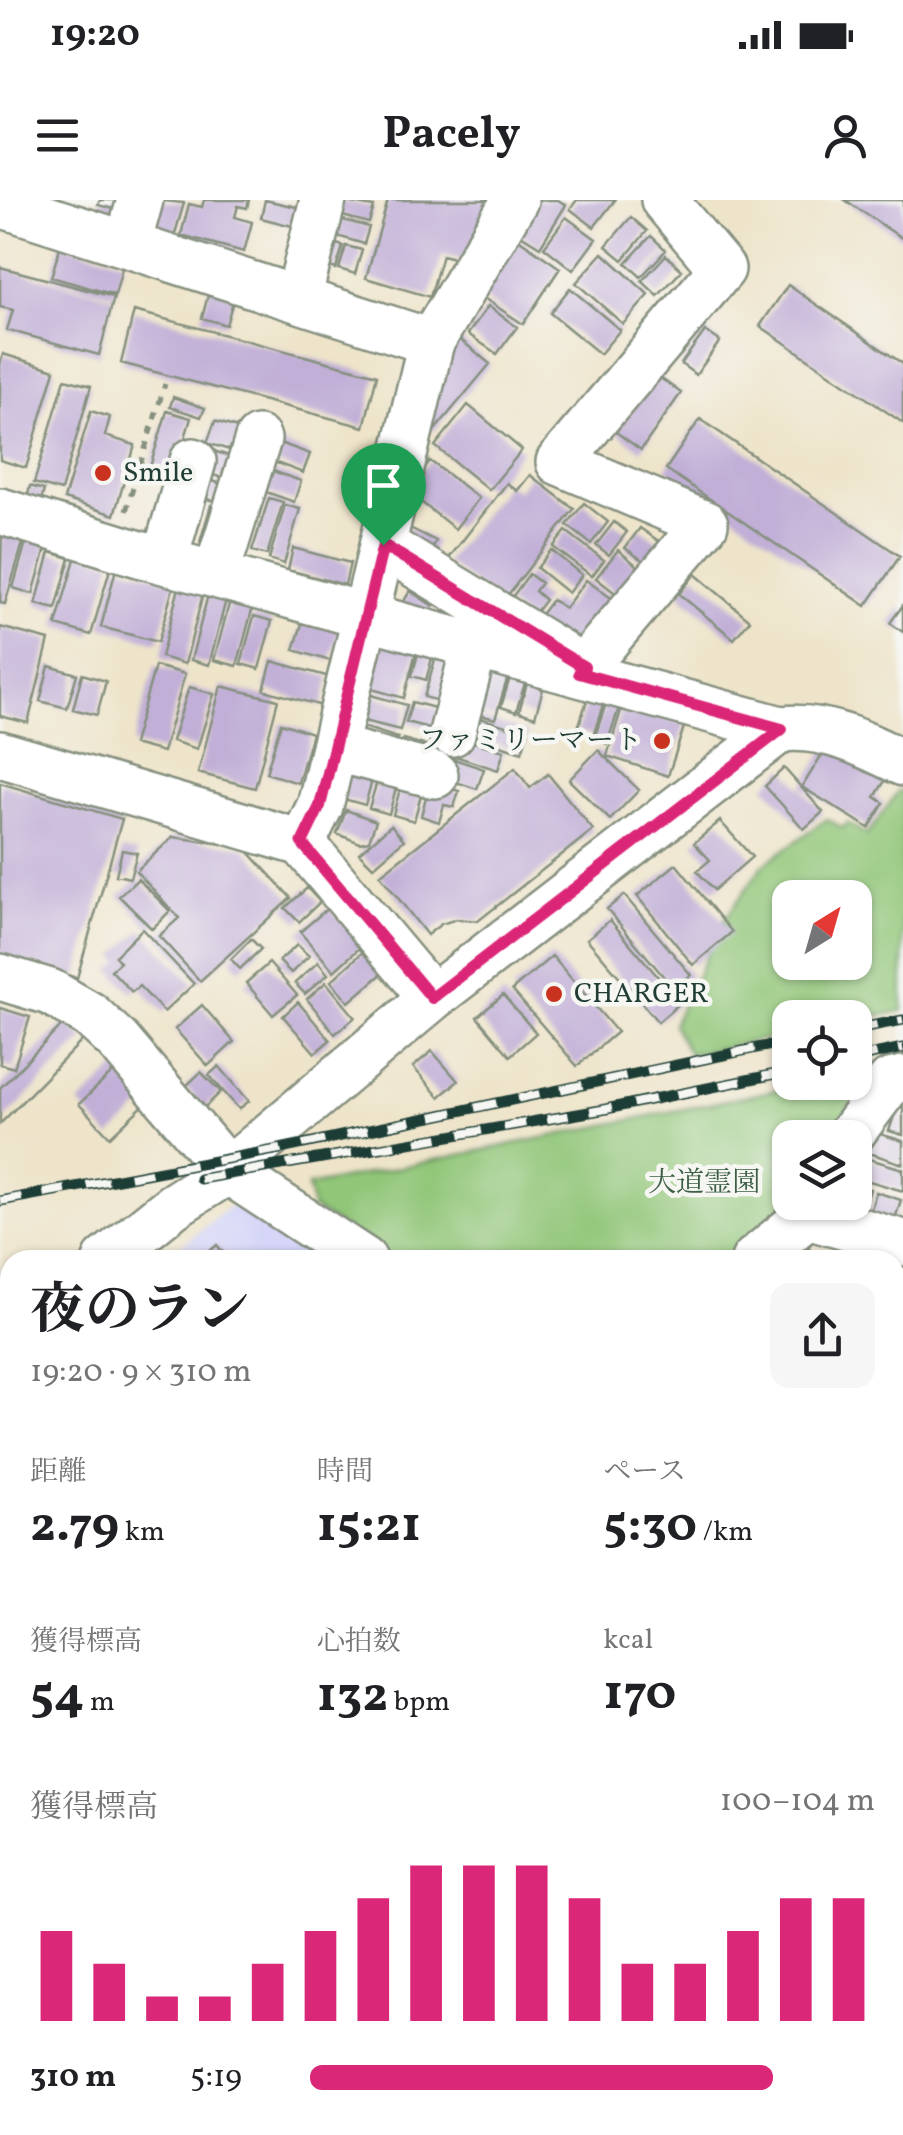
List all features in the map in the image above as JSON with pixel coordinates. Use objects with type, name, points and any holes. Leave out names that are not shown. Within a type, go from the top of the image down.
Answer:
[{"type":"street","points":[[128,244],[140,200]]},
{"type":"street","points":[[298,299],[323,200]]},
{"type":"street","points":[[302,843],[320,806],[431,342],[515,200]]},
{"type":"street","points":[[582,670],[705,524],[559,462],[722,269],[664,200]]},
{"type":"street","points":[[0,204],[431,342]]},
{"type":"street","points":[[216,575],[258,439]]},
{"type":"street","points":[[164,561],[192,461]]},
{"type":"street","points":[[0,511],[164,561],[582,670],[782,729],[806,726],[866,745],[903,763]]},
{"type":"street","points":[[383,545],[582,670]]},
{"type":"street","points":[[452,734],[475,645]]},
{"type":"street","points":[[119,1250],[174,1206],[228,1171],[432,998],[782,729]]},
{"type":"street","points":[[334,748],[436,775]]},
{"type":"street","points":[[0,754],[302,843],[432,998]]},
{"type":"street","points":[[0,977],[50,992],[90,1015],[118,1041],[228,1171],[349,1250]]},
{"type":"street","points":[[862,1120],[890,1082],[903,1079]]},
{"type":"street","points":[[765,1250],[798,1220]]},
{"type":"street","points":[[840,1220],[903,1243]]},
{"type":"path","points":[[116,547],[165,384]]},
{"type":"shaded area","points":[[247,1201],[322,1250],[175,1250],[229,1207]]},
{"type":"green space","points":[[899,790],[903,792],[903,1011],[872,1017],[872,1000],[772,1000],[772,1038],[689,1054],[673,1024],[723,922],[763,865],[827,819],[843,828],[848,823],[867,835]]},
{"type":"green space","name":"大道霊園","points":[[772,1091],[772,1100],[856,1100],[841,1120],[772,1120],[774,1220],[746,1250],[377,1250],[312,1208],[308,1186]]},
{"type":"building","points":[[100,200],[124,200],[121,211],[98,205]]},
{"type":"building","points":[[153,200],[184,203],[174,237],[145,228]]},
{"type":"building","points":[[204,200],[249,200],[247,208],[238,206],[235,217],[252,222],[244,252],[181,235],[189,204],[202,207]]},
{"type":"building","points":[[265,200],[305,209],[300,228],[261,218]]},
{"type":"building","points":[[335,200],[374,207],[369,223],[331,213]]},
{"type":"building","points":[[388,200],[496,200],[466,261],[442,255],[430,297],[366,278]]},
{"type":"building","points":[[530,200],[558,200],[566,205],[540,247],[511,229]]},
{"type":"building","points":[[577,200],[615,200],[594,227],[570,209]]},
{"type":"building","points":[[845,200],[903,200],[903,239]]},
{"type":"building","points":[[332,217],[369,227],[364,244],[327,233]]},
{"type":"building","points":[[566,217],[596,239],[573,270],[544,247]]},
{"type":"building","points":[[631,217],[647,231],[623,260],[606,246]]},
{"type":"building","points":[[514,236],[560,268],[523,324],[476,293]]},
{"type":"building","points":[[651,236],[666,250],[641,277],[626,263]]},
{"type":"building","points":[[324,240],[343,246],[336,269],[317,263]]},
{"type":"building","points":[[61,244],[124,261],[115,295],[51,277]]},
{"type":"building","points":[[346,246],[362,250],[355,274],[339,269]]},
{"type":"building","points":[[603,253],[649,295],[623,324],[576,283]]},
{"type":"building","points":[[666,255],[682,270],[658,296],[642,281]]},
{"type":"building","points":[[0,267],[114,297],[99,355],[7,330],[13,310],[0,307]]},
{"type":"building","points":[[211,284],[236,291],[226,325],[202,318]]},
{"type":"building","points":[[788,285],[903,364],[903,423],[760,326]]},
{"type":"building","points":[[570,288],[620,330],[600,354],[550,313]]},
{"type":"building","points":[[488,306],[517,327],[497,354],[468,334]]},
{"type":"building","points":[[134,311],[377,375],[364,427],[121,363]]},
{"type":"building","points":[[450,331],[490,364],[434,431],[421,421]]},
{"type":"building","points":[[705,331],[720,341],[696,375],[681,364]]},
{"type":"building","points":[[3,354],[55,370],[26,468],[0,460]]},
{"type":"building","points":[[656,375],[681,393],[641,450],[616,432]]},
{"type":"building","points":[[65,379],[91,386],[61,491],[34,483]]},
{"type":"building","points":[[173,397],[205,408],[201,417],[170,407]]},
{"type":"building","points":[[468,405],[522,450],[489,490],[435,446]]},
{"type":"building","points":[[91,411],[110,417],[105,436],[135,445],[114,515],[64,499]]},
{"type":"building","points":[[167,411],[191,418],[171,484],[147,477]]},
{"type":"building","points":[[700,419],[900,556],[866,606],[666,469]]},
{"type":"building","points":[[215,421],[250,432],[242,454],[207,443]]},
{"type":"building","points":[[269,439],[310,454],[303,473],[263,458]]},
{"type":"building","points":[[205,448],[241,460],[234,482],[198,470]]},
{"type":"building","points":[[430,461],[479,498],[455,529],[407,491]]},
{"type":"building","points":[[259,466],[301,481],[294,502],[252,487]]},
{"type":"building","points":[[530,475],[574,509],[501,604],[446,562],[507,483],[517,491]]},
{"type":"building","points":[[196,476],[232,487],[226,505],[191,494]]},
{"type":"building","points":[[30,486],[44,490],[39,508],[26,504]]},
{"type":"building","points":[[269,498],[283,502],[267,555],[252,551]]},
{"type":"building","points":[[584,503],[608,522],[591,544],[567,525]]},
{"type":"building","points":[[211,505],[226,509],[216,546],[200,542]]},
{"type":"building","points":[[285,505],[300,509],[284,564],[269,559]]},
{"type":"building","points":[[614,522],[627,532],[609,555],[596,545]]},
{"type":"building","points":[[400,523],[436,541],[427,561]]},
{"type":"building","points":[[640,528],[660,542],[645,562],[625,548]]},
{"type":"building","points":[[2,529],[25,536],[5,604],[0,603]]},
{"type":"building","points":[[566,531],[604,560],[592,576],[553,547]]},
{"type":"building","points":[[28,535],[48,541],[33,594],[13,588]]},
{"type":"building","points":[[293,548],[350,563],[345,585],[288,570]]},
{"type":"building","points":[[551,550],[582,575],[568,593],[537,568]]},
{"type":"building","points":[[618,550],[641,569],[619,596],[596,578]]},
{"type":"building","points":[[50,552],[70,558],[56,609],[36,604]]},
{"type":"building","points":[[77,552],[112,562],[91,635],[56,625]]},
{"type":"building","points":[[117,565],[175,581],[158,642],[101,627]]},
{"type":"building","points":[[529,574],[541,583],[535,591],[545,600],[529,621],[507,604]]},
{"type":"building","points":[[695,574],[750,620],[734,639],[679,594]]},
{"type":"building","points":[[181,580],[205,586],[185,664],[161,657]]},
{"type":"building","points":[[586,580],[614,600],[574,655],[533,625],[552,600],[565,608]]},
{"type":"building","points":[[210,587],[228,592],[209,665],[191,660]]},
{"type":"building","points":[[410,591],[433,606],[422,624],[399,609]]},
{"type":"building","points":[[232,593],[255,599],[237,666],[214,660]]},
{"type":"building","points":[[903,605],[903,632],[890,623]]},
{"type":"building","points":[[305,614],[341,625],[330,661],[294,650]]},
{"type":"building","points":[[254,616],[272,621],[259,669],[241,664]]},
{"type":"building","points":[[0,627],[49,640],[28,723],[0,716]]},
{"type":"building","points":[[390,637],[418,644],[404,698],[368,688],[379,650]]},
{"type":"building","points":[[421,643],[435,647],[426,680],[412,676]]},
{"type":"building","points":[[439,646],[461,666],[450,704],[424,697]]},
{"type":"building","points":[[272,661],[330,677],[322,706],[264,690]]},
{"type":"building","points":[[483,665],[509,673],[495,719],[469,712]]},
{"type":"building","points":[[49,666],[77,674],[67,708],[40,701]]},
{"type":"building","points":[[155,666],[185,674],[163,752],[133,744]]},
{"type":"building","points":[[513,668],[528,673],[516,712],[501,707]]},
{"type":"building","points":[[530,673],[546,678],[535,717],[519,712]]},
{"type":"building","points":[[82,674],[106,681],[97,715],[73,709]]},
{"type":"building","points":[[221,686],[278,700],[255,788],[198,773]]},
{"type":"building","points":[[189,687],[214,694],[197,749],[172,741]]},
{"type":"building","points":[[367,694],[407,705],[400,730],[360,720]]},
{"type":"building","points":[[589,694],[605,699],[593,736],[577,731]]},
{"type":"building","points":[[607,700],[620,705],[607,744],[594,739]]},
{"type":"building","points":[[412,702],[450,712],[444,732],[406,722]]},
{"type":"building","points":[[623,704],[685,724],[668,776],[607,756]]},
{"type":"building","points":[[480,718],[528,733],[522,752],[475,737]]},
{"type":"building","points":[[281,723],[312,733],[298,783],[266,773]]},
{"type":"building","points":[[363,727],[398,738],[392,757],[357,746]]},
{"type":"building","points":[[461,738],[504,751],[498,770],[455,756]]},
{"type":"building","points":[[403,739],[448,752],[443,771],[398,758]]},
{"type":"building","points":[[829,743],[886,779],[875,797],[884,803],[869,828],[802,787]]},
{"type":"building","points":[[598,750],[639,790],[610,820],[569,780]]},
{"type":"building","points":[[454,759],[484,769],[477,789],[447,779]]},
{"type":"building","points":[[350,766],[374,773],[365,805],[340,798]]},
{"type":"building","points":[[515,768],[530,788],[548,774],[593,830],[478,921],[457,919],[441,924],[427,935],[380,875]]},
{"type":"building","points":[[784,768],[823,812],[804,829],[765,786]]},
{"type":"building","points":[[378,778],[397,784],[389,814],[369,808]]},
{"type":"building","points":[[430,782],[459,791],[454,807],[444,805],[439,822],[421,816]]},
{"type":"building","points":[[0,783],[122,819],[77,978],[0,956]]},
{"type":"building","points":[[401,785],[422,791],[414,821],[393,815]]},
{"type":"building","points":[[346,810],[376,821],[369,841],[360,843],[337,834]]},
{"type":"building","points":[[720,821],[752,857],[714,890],[697,871],[710,860],[694,843]]},
{"type":"building","points":[[391,825],[404,840],[373,867],[359,853]]},
{"type":"building","points":[[173,837],[244,847],[291,898],[200,981],[159,936],[179,918],[136,871]]},
{"type":"building","points":[[122,850],[137,853],[130,878],[116,875]]},
{"type":"building","points":[[676,864],[732,932],[693,965],[637,896]]},
{"type":"building","points":[[138,879],[170,911],[152,929],[119,896]]},
{"type":"building","points":[[307,888],[320,902],[299,922],[285,908]]},
{"type":"building","points":[[624,895],[691,975],[674,989],[607,909]]},
{"type":"building","points":[[329,907],[363,945],[334,971],[300,932]]},
{"type":"building","points":[[610,920],[680,1003],[658,1022],[587,939]]},
{"type":"building","points":[[142,929],[194,984],[164,1012],[139,986],[132,992],[111,970],[120,962],[115,956]]},
{"type":"building","points":[[251,939],[261,949],[240,969],[231,959]]},
{"type":"building","points":[[297,945],[309,956],[291,973],[279,961]]},
{"type":"building","points":[[365,950],[384,972],[349,1002],[331,981]]},
{"type":"building","points":[[552,956],[617,1032],[577,1066],[512,990]]},
{"type":"building","points":[[318,962],[328,974],[305,994],[295,983]]},
{"type":"building","points":[[269,963],[297,995],[273,1015],[246,983]]},
{"type":"building","points":[[326,982],[355,1017],[335,1034],[307,999]]},
{"type":"building","points":[[503,995],[536,1033],[510,1056],[477,1017]]},
{"type":"building","points":[[298,1002],[330,1040],[315,1053],[283,1016]]},
{"type":"building","points":[[202,1005],[234,1042],[208,1066],[175,1029]]},
{"type":"building","points":[[0,1008],[30,1017],[14,1068],[0,1064]]},
{"type":"building","points":[[66,1021],[84,1039],[0,1124],[0,1088]]},
{"type":"building","points":[[432,1051],[458,1081],[439,1097],[413,1067]]},
{"type":"building","points":[[219,1066],[249,1101],[239,1109],[209,1075]]},
{"type":"building","points":[[117,1068],[148,1101],[110,1137],[79,1104]]},
{"type":"building","points":[[201,1072],[221,1092],[205,1107],[185,1087]]},
{"type":"building","points":[[898,1101],[903,1103],[903,1135],[889,1131],[894,1116],[889,1115]]},
{"type":"building","points":[[872,1132],[903,1141],[903,1164],[872,1154]]},
{"type":"building","points":[[872,1160],[903,1169],[903,1191],[872,1182]]},
{"type":"building","points":[[876,1192],[901,1200],[895,1219],[872,1216]]},
{"type":"building","points":[[811,1241],[808,1250],[794,1250]]},
{"type":"railway","points":[[872,1026],[903,1020]]},
{"type":"railway","points":[[0,1201],[280,1149],[772,1045]]},
{"type":"railway","points":[[872,1054],[903,1048]]},
{"type":"railway","points":[[200,1179],[601,1110],[772,1075]]},
{"type":"place","name":"Smile","points":[[103,473]]},
{"type":"place","name":"ファミリーマート","points":[[662,741]]},
{"type":"place","name":"CHARGER","points":[[554,994]]},
{"type":"route","points":[[383,545],[584,667],[579,673],[782,729],[432,998],[302,843],[320,806],[383,545]]}]
